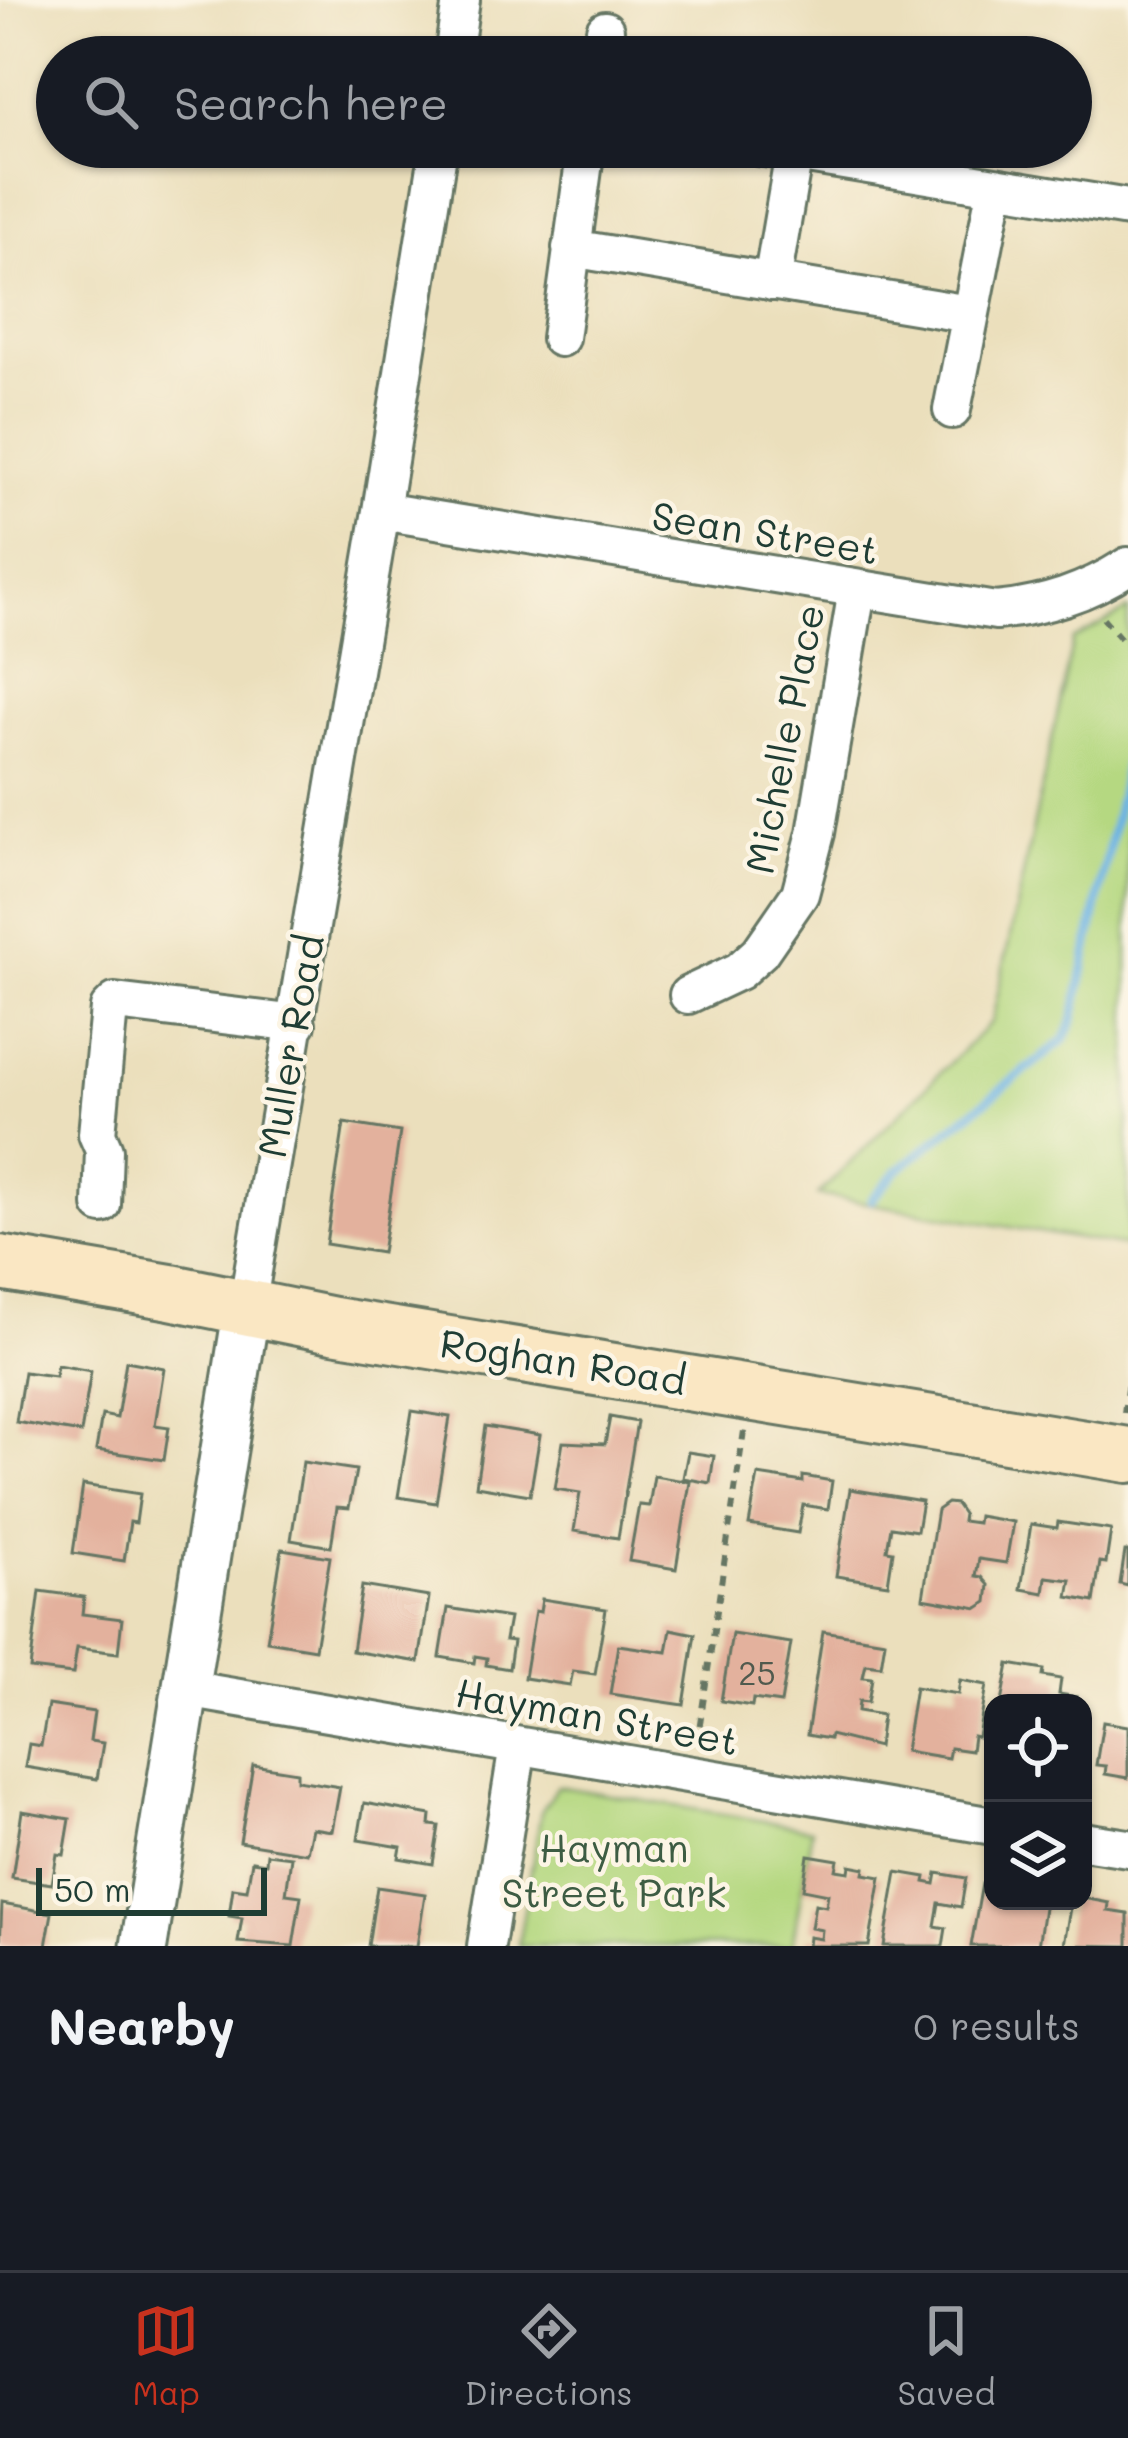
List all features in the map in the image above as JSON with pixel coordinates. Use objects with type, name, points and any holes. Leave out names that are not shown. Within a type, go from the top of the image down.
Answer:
[{"type":"main road","name":"Roghan Road","points":[[0,1263],[333,1325],[1128,1455]]},
{"type":"street","points":[[456,36],[461,0]]},
{"type":"street","name":"Muller Road","points":[[144,1946],[436,168]]},
{"type":"street","points":[[560,338],[583,168]]},
{"type":"street","points":[[772,281],[775,168]]},
{"type":"street","points":[[886,168],[1128,208]]},
{"type":"street","points":[[952,410],[996,186]]},
{"type":"street","points":[[571,248],[969,314]]},
{"type":"street","name":"Sean Street","points":[[382,512],[962,608],[1023,608],[1080,593],[1128,566]]},
{"type":"street","name":"Michelle Place","points":[[688,995],[739,971],[760,952],[800,894],[816,833],[857,590]]},
{"type":"street","points":[[102,1205],[104,1150],[97,1134],[110,1008],[115,1002],[296,1024]]},
{"type":"street","name":"Hayman Street","points":[[186,1690],[984,1825]]},
{"type":"street","points":[[486,1946],[518,1746]]},
{"type":"street","points":[[1092,1842],[1128,1848]]},
{"type":"path","points":[[1128,1381],[1123,1416],[1128,1417]]},
{"type":"path","points":[[693,1777],[743,1431]]},
{"type":"green space","points":[[1128,610],[1128,1247],[818,1195],[992,1021],[1073,640]]},
{"type":"green space","name":"Hayman Street Park","points":[[557,1786],[812,1829],[792,1946],[518,1946],[541,1812]]},
{"type":"building","points":[[344,1123],[400,1132],[382,1253],[326,1244]]},
{"type":"building","points":[[126,1361],[164,1368],[155,1425],[169,1427],[164,1460],[96,1450],[102,1415],[117,1418]]},
{"type":"building","points":[[57,1365],[91,1371],[81,1433],[16,1422],[24,1372],[55,1376]]},
{"type":"building","points":[[412,1411],[450,1417],[436,1503],[398,1497]]},
{"type":"building","points":[[610,1417],[637,1422],[618,1538],[574,1531],[580,1493],[555,1489],[563,1442],[605,1444]]},
{"type":"building","points":[[485,1426],[540,1435],[530,1495],[476,1486]]},
{"type":"building","points":[[688,1452],[714,1456],[710,1483],[683,1478]]},
{"type":"building","points":[[303,1462],[356,1470],[349,1508],[337,1507],[331,1547],[291,1540]]},
{"type":"building","points":[[758,1475],[832,1481],[828,1509],[803,1505],[798,1533],[749,1525]]},
{"type":"building","points":[[654,1476],[690,1482],[676,1569],[629,1561],[639,1505],[649,1506]]},
{"type":"building","points":[[83,1485],[140,1494],[124,1561],[73,1553]]},
{"type":"building","points":[[850,1489],[922,1501],[917,1531],[891,1527],[888,1584],[836,1576]]},
{"type":"building","points":[[947,1503],[956,1504],[962,1521],[977,1523],[978,1516],[1013,1522],[1006,1563],[979,1559],[976,1576],[989,1585],[987,1602],[978,1608],[923,1598],[937,1510]]},
{"type":"building","points":[[1058,1522],[1111,1530],[1094,1602],[1068,1597],[1071,1580],[1046,1577],[1044,1593],[1021,1589],[1031,1524],[1057,1528]]},
{"type":"building","points":[[282,1549],[330,1557],[315,1649],[267,1641]]},
{"type":"building","points":[[1128,1551],[1128,1586],[1120,1584]]},
{"type":"building","points":[[362,1586],[429,1597],[419,1662],[352,1651]]},
{"type":"building","points":[[40,1591],[84,1597],[82,1614],[122,1619],[118,1653],[77,1648],[73,1674],[30,1669]]},
{"type":"building","points":[[542,1599],[606,1609],[595,1674],[573,1671],[570,1685],[524,1678],[535,1611],[540,1612]]},
{"type":"building","points":[[448,1608],[509,1618],[505,1640],[513,1641],[509,1669],[486,1665],[487,1658],[475,1656],[474,1663],[440,1657]]},
{"type":"building","points":[[671,1629],[695,1634],[684,1705],[610,1694],[618,1645],[667,1652]]},
{"type":"building","points":[[823,1631],[885,1641],[881,1666],[866,1664],[863,1677],[872,1678],[868,1702],[859,1701],[858,1711],[882,1715],[878,1747],[830,1735],[829,1739],[807,1735]]},
{"type":"building","points":[[732,1634],[791,1643],[781,1703],[753,1699],[752,1706],[721,1701]]},
{"type":"building","points":[[1009,1664],[1044,1670],[1043,1676],[1061,1679],[1059,1694],[1004,1694]]},
{"type":"building","points":[[960,1680],[987,1685],[971,1751],[950,1748],[948,1758],[905,1751],[915,1687],[958,1694]]},
{"type":"building","points":[[48,1705],[94,1712],[90,1741],[103,1743],[97,1779],[25,1767],[29,1744],[41,1746]]},
{"type":"building","points":[[1103,1722],[1128,1726],[1128,1778],[1105,1774],[1106,1766],[1096,1765]]},
{"type":"building","points":[[253,1765],[297,1772],[297,1780],[340,1787],[332,1831],[312,1828],[307,1853],[240,1842]]},
{"type":"building","points":[[364,1803],[431,1815],[430,1825],[439,1826],[433,1864],[399,1858],[401,1847],[358,1840]]},
{"type":"building","points":[[22,1811],[70,1819],[64,1855],[57,1854],[52,1884],[12,1878]]},
{"type":"building","points":[[267,1854],[291,1857],[286,1894],[301,1896],[293,1946],[238,1942],[242,1918],[229,1916],[233,1888],[247,1890],[252,1861],[266,1863]]},
{"type":"building","points":[[808,1855],[838,1860],[836,1870],[849,1872],[850,1865],[881,1877],[869,1946],[808,1946],[809,1937],[821,1939],[822,1930],[811,1928],[815,1904],[826,1906],[828,1894],[803,1889]]},
{"type":"building","points":[[897,1872],[926,1877],[925,1882],[935,1884],[937,1873],[966,1878],[961,1907],[939,1903],[935,1926],[946,1928],[943,1946],[884,1946]]},
{"type":"building","points":[[982,1884],[984,1910],[1044,1910],[1038,1946],[971,1946]]},
{"type":"building","points":[[377,1887],[425,1894],[417,1946],[368,1946]]},
{"type":"building","points":[[1092,1900],[1109,1903],[1108,1911],[1128,1914],[1128,1946],[1064,1945],[1070,1910],[1092,1910]]},
{"type":"building","points":[[2,1904],[52,1913],[46,1946],[0,1946]]},
{"type":"waterway","points":[[871,1200],[898,1170],[1064,1040],[1073,1021],[1128,756]]}]
